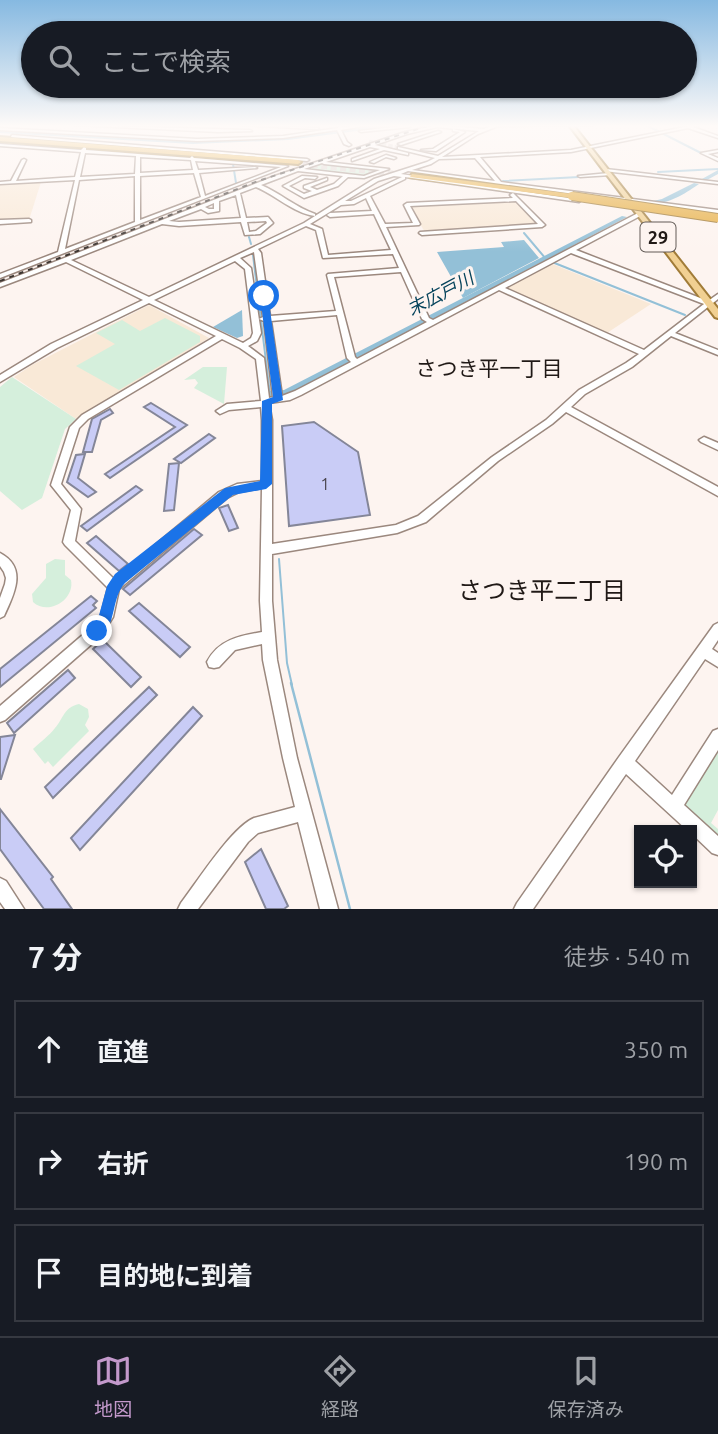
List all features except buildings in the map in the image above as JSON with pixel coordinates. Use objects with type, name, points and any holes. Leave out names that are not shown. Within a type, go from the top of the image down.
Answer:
[{"type":"highway","points":[[415,173],[718,216]]},
{"type":"main road","name":"29","points":[[604,167],[628,199],[640,208],[718,315]]},
{"type":"street","points":[[13,182],[20,167]]},
{"type":"street","points":[[63,256],[78,167]]},
{"type":"street","points":[[137,167],[139,222]]},
{"type":"street","points":[[193,167],[203,197]]},
{"type":"street","points":[[0,183],[247,167]]},
{"type":"street","points":[[0,285],[139,222],[287,167]]},
{"type":"street","points":[[0,276],[162,222],[200,206],[208,211],[217,210],[217,202],[214,201],[289,167]]},
{"type":"street","points":[[306,167],[346,176],[366,177],[387,169],[370,167]]},
{"type":"street","points":[[337,174],[345,169],[362,167]]},
{"type":"street","points":[[391,167],[509,190],[628,199]]},
{"type":"street","points":[[257,184],[277,193],[298,209],[317,213],[361,185],[400,167]]},
{"type":"street","points":[[0,373],[38,350],[306,224],[369,184],[402,167]]},
{"type":"street","points":[[376,212],[327,216],[423,167]]},
{"type":"street","points":[[486,167],[499,182]]},
{"type":"street","points":[[396,169],[499,182],[603,199],[640,208],[718,216]]},
{"type":"street","points":[[608,172],[718,183]]},
{"type":"street","points":[[580,176],[608,172],[655,173],[718,183]]},
{"type":"street","points":[[342,181],[304,177],[282,183],[304,197],[342,181],[346,176]]},
{"type":"street","points":[[318,192],[306,187],[325,180]]},
{"type":"street","points":[[257,184],[284,195],[301,208],[317,213]]},
{"type":"street","points":[[422,233],[542,225],[509,190]]},
{"type":"street","points":[[284,195],[295,192]]},
{"type":"street","points":[[162,222],[178,224],[244,220],[268,219],[270,223],[258,233],[247,234],[244,220],[239,194],[234,193]]},
{"type":"street","points":[[367,196],[429,321]]},
{"type":"street","points":[[383,226],[417,224],[407,205],[517,199]]},
{"type":"street","points":[[0,379],[43,352],[317,213],[340,203],[352,204]]},
{"type":"street","points":[[220,411],[227,407],[268,402],[298,393],[429,321],[500,288],[640,208]]},
{"type":"street","points":[[1,224],[29,221]]},
{"type":"street","points":[[306,224],[319,229],[325,257],[395,252]]},
{"type":"street","points":[[255,249],[258,253],[255,281],[268,402],[266,601],[271,671],[329,909]]},
{"type":"street","points":[[570,250],[709,303]]},
{"type":"street","points":[[63,256],[243,346],[260,358],[268,402]]},
{"type":"street","points":[[236,258],[246,265],[255,281]]},
{"type":"street","points":[[355,360],[330,275],[403,270]]},
{"type":"street","points":[[500,288],[644,353]]},
{"type":"street","points":[[266,550],[410,525],[566,408],[589,387],[625,368],[718,296]]},
{"type":"street","points":[[260,320],[340,313]]},
{"type":"street","points":[[243,346],[257,336],[260,320]]},
{"type":"street","points":[[670,333],[718,354]]},
{"type":"street","points":[[114,586],[69,542],[76,509],[56,485],[75,427],[85,417],[221,336]]},
{"type":"street","points":[[566,408],[718,492]]},
{"type":"street","points":[[704,440],[718,447]]},
{"type":"street","points":[[0,715],[102,627],[114,586],[223,495],[237,488],[266,484]]},
{"type":"street","points":[[0,558],[9,567],[12,577],[0,612]]},
{"type":"street","points":[[523,909],[718,629]]},
{"type":"street","points":[[214,662],[231,645],[261,638]]},
{"type":"street","points":[[703,650],[718,661]]},
{"type":"street","points":[[674,807],[718,736]]},
{"type":"street","points":[[624,762],[718,847]]},
{"type":"street","points":[[187,909],[242,836],[254,826],[304,812]]},
{"type":"street","points":[[0,887],[15,909]]},
{"type":"shaded area","points":[[41,182],[29,220],[0,221],[0,185]]},
{"type":"shaded area","points":[[514,199],[539,223],[425,232],[409,207]]},
{"type":"shaded area","points":[[550,263],[651,304],[607,333],[507,288]]},
{"type":"shaded area","points":[[149,305],[209,338],[76,419],[14,377],[32,365]]},
{"type":"green space","points":[[309,167],[384,169],[366,177],[302,170]]},
{"type":"green space","points":[[165,318],[200,336],[200,342],[119,390],[76,366],[115,344],[96,333],[122,320],[140,331]]},
{"type":"green space","points":[[203,367],[227,367],[224,404],[194,388],[198,383],[195,379],[184,380]]},
{"type":"green space","points":[[12,377],[76,419],[65,429],[42,498],[22,510],[0,491],[0,387]]},
{"type":"green space","points":[[55,559],[65,560],[65,575],[71,580],[69,594],[59,604],[39,606],[33,602],[32,594],[46,578],[46,564]]},
{"type":"green space","points":[[79,704],[88,709],[89,717],[85,725],[89,731],[53,767],[48,761],[45,764],[33,749],[53,731],[67,711]]},
{"type":"green space","points":[[718,750],[718,810],[711,823],[718,829],[718,838],[683,806]]},
{"type":"water","points":[[524,240],[539,258],[463,298],[437,252],[504,247],[501,242]]},
{"type":"water","points":[[242,310],[243,336],[237,338],[213,327]]},
{"type":"waterway","points":[[234,167],[236,183]]},
{"type":"waterway","points":[[658,172],[718,169]]},
{"type":"waterway","name":"末広戸川","points":[[705,179],[718,172]]},
{"type":"waterway","points":[[503,181],[579,177]]},
{"type":"waterway","name":"末広戸川","points":[[652,202],[663,201],[696,184]]},
{"type":"waterway","name":"末広戸川","points":[[270,394],[286,393],[624,217]]},
{"type":"waterway","points":[[524,233],[546,259]]},
{"type":"waterway","points":[[249,237],[251,244]]},
{"type":"waterway","points":[[253,255],[270,394]]},
{"type":"waterway","points":[[552,262],[685,315]]},
{"type":"waterway","points":[[279,559],[287,663],[292,685]]},
{"type":"waterway","points":[[291,683],[350,909]]},
{"type":"tunnel","points":[[335,167],[407,175]]},
{"type":"railway","points":[[0,281],[300,167]]},
{"type":"district","name":"さつき平一丁目","points":[[489,368]]},
{"type":"district","name":"さつき平二丁目","points":[[542,590]]},
{"type":"route","points":[[97,631],[105,623],[114,586],[120,579],[229,491],[266,484],[267,401],[278,400],[264,296]]}]
